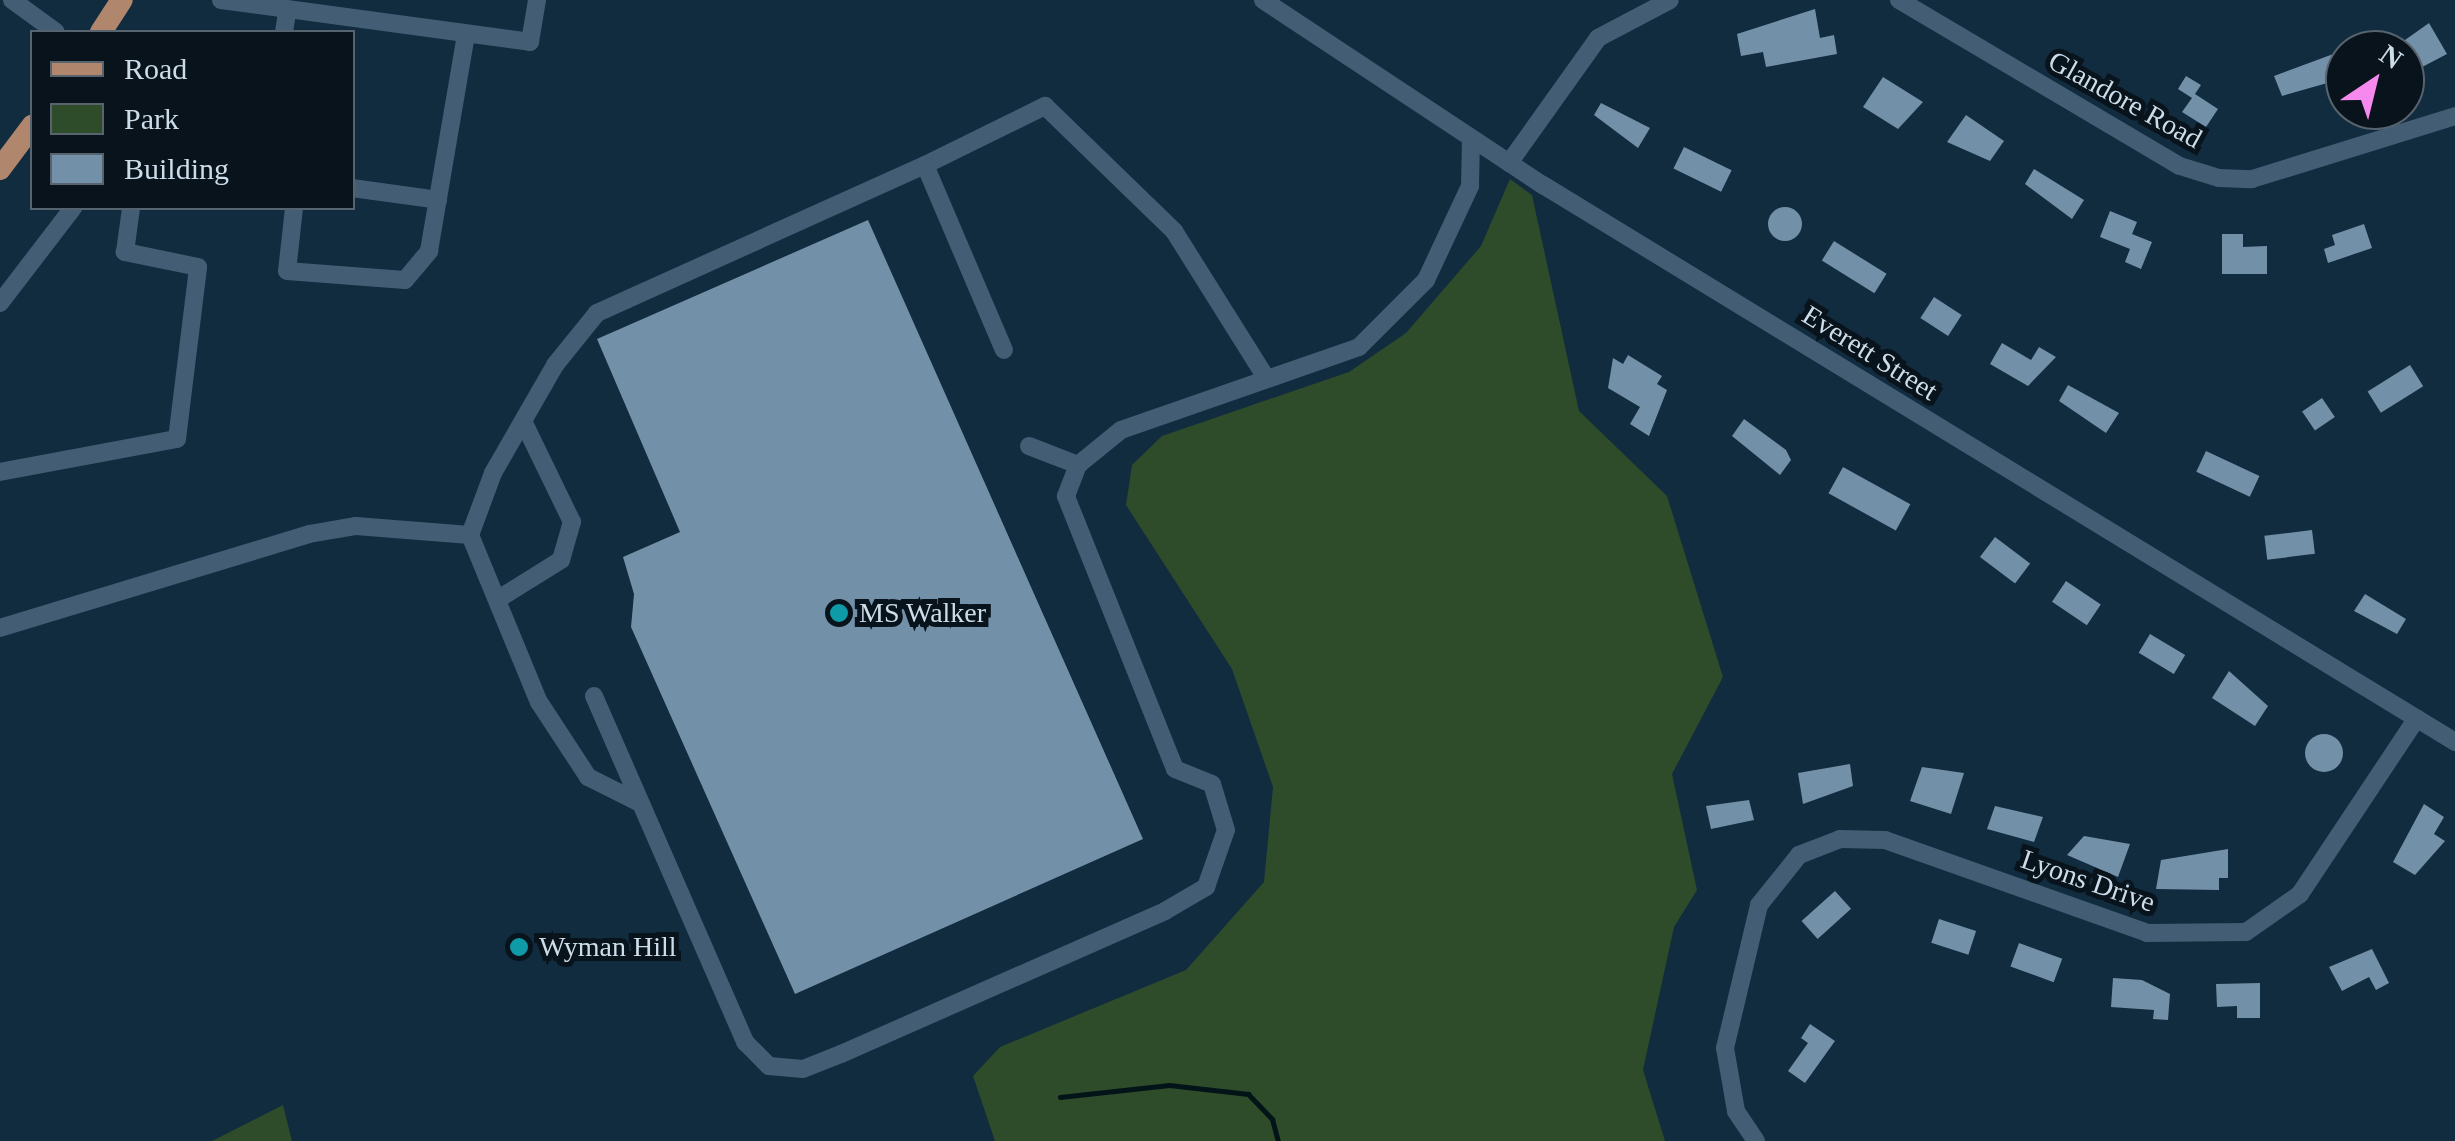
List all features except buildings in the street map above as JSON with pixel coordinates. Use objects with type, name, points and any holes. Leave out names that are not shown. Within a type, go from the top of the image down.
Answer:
[{"type":"main road","points":[[101,30],[122,0]]},
{"type":"main road","points":[[0,168],[30,129]]},
{"type":"street","points":[[12,0],[53,30]]},
{"type":"street","points":[[220,0],[530,42],[537,0]]},
{"type":"street","name":"Everett Street","points":[[1262,0],[1509,163],[2455,742]]},
{"type":"street","points":[[1509,163],[1588,49],[1620,22],[1670,0]]},
{"type":"street","name":"Glandore Road","points":[[1899,0],[2180,166],[2219,178],[2252,179],[2455,116]]},
{"type":"street","points":[[284,30],[287,12]]},
{"type":"street","points":[[294,210],[286,271],[405,280],[429,251],[466,34]]},
{"type":"street","points":[[470,535],[523,422],[597,312],[925,165],[1046,106],[1174,231],[1266,376]]},
{"type":"street","points":[[594,696],[745,1042],[768,1066],[803,1068],[841,1054],[1206,888],[1226,830],[1212,784],[1175,769],[1066,496],[1078,465],[1121,430],[1266,376],[1360,347],[1389,323],[1426,280],[1462,208],[1470,138]]},
{"type":"street","points":[[925,165],[1004,350]]},
{"type":"street","points":[[355,188],[438,200]]},
{"type":"street","points":[[0,303],[72,210]]},
{"type":"street","points":[[0,472],[176,439],[198,268],[124,252],[131,210]]},
{"type":"street","points":[[500,598],[561,560],[572,522],[523,422]]},
{"type":"street","points":[[1029,446],[1078,465]]},
{"type":"street","points":[[0,628],[309,534],[356,526],[470,535]]},
{"type":"street","points":[[470,535],[500,598],[539,702],[588,777],[640,803]]},
{"type":"street","name":"Lyons Drive","points":[[1756,1141],[1736,1111],[1725,1048],[1751,934],[1768,888],[1786,866],[1824,842],[1854,838],[1899,844],[2147,934],[2246,932],[2300,894],[2417,718]]},
{"type":"green space","points":[[1510,179],[1532,195],[1579,411],[1667,496],[1723,677],[1672,774],[1697,890],[1674,927],[1643,1070],[1665,1141],[995,1141],[973,1076],[1000,1047],[1186,970],[1264,882],[1273,787],[1232,669],[1126,505],[1132,465],[1162,436],[1349,372],[1406,333],[1481,246]]},
{"type":"green space","points":[[283,1105],[292,1141],[212,1141]]},
{"type":"waterway","points":[[1060,1097],[1169,1085],[1248,1094],[1272,1119],[1278,1141]]},
{"type":"place","name":"MS Walker","points":[[839,613]]},
{"type":"place","name":"Wyman Hill","points":[[519,947]]}]
